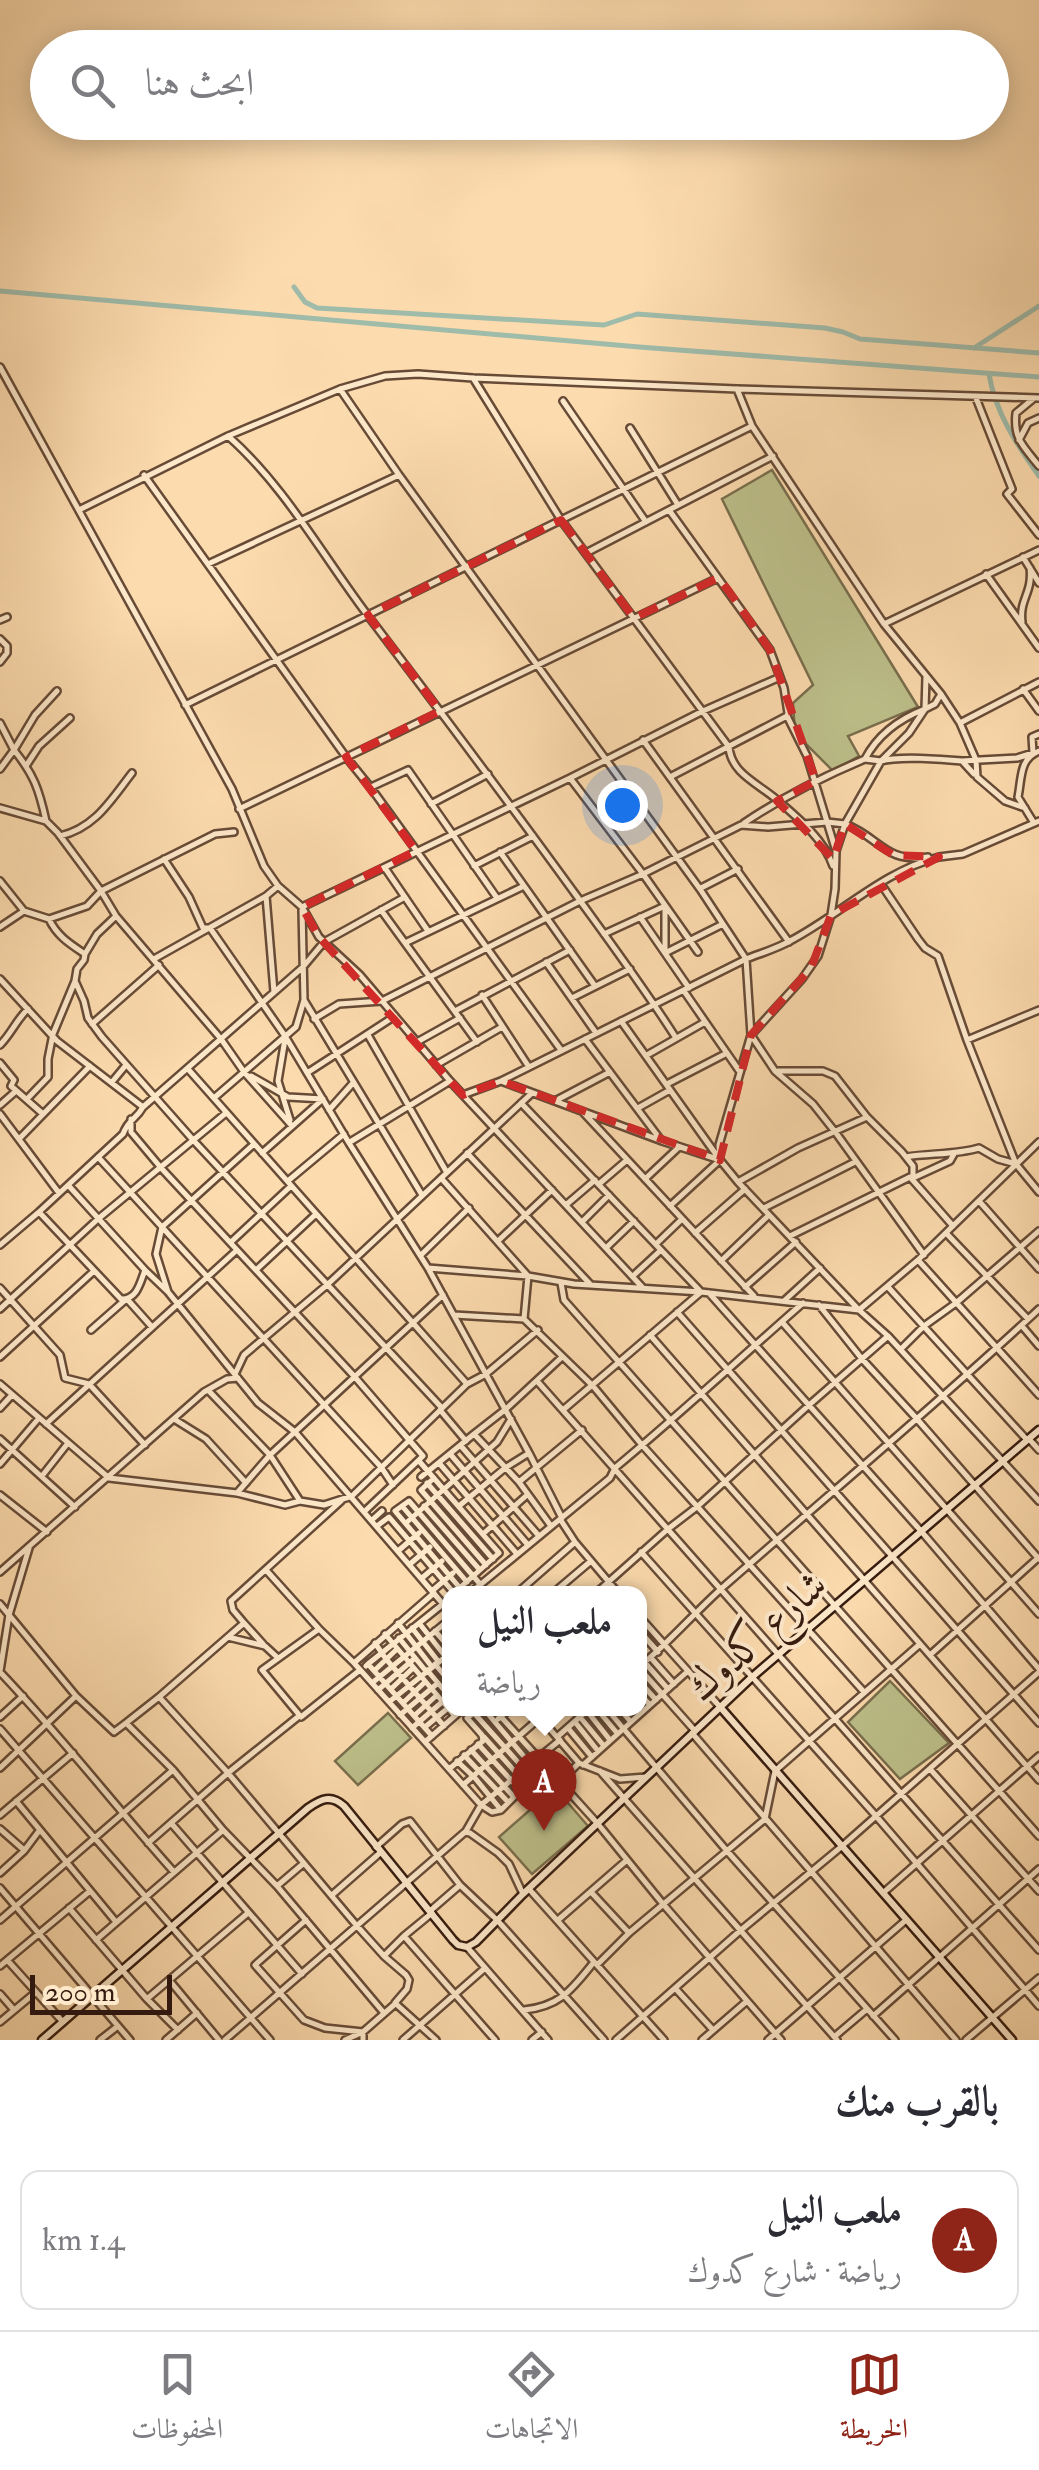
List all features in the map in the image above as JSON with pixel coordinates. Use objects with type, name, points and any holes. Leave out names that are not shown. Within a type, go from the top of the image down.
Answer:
[{"type":"street","points":[[0,367],[232,789],[264,866],[278,886],[302,907],[324,942],[360,976],[463,1096],[644,1288]]},
{"type":"street","points":[[80,510],[228,436],[340,389],[385,376],[418,374],[1036,398]]},
{"type":"street","points":[[473,378],[561,520],[703,710],[729,747],[730,758],[741,773],[804,825],[828,854],[835,874]]},
{"type":"street","points":[[340,389],[399,476],[700,888],[746,959],[751,1034],[719,1145],[720,1160]]},
{"type":"street","points":[[737,389],[752,426],[884,624],[960,723],[976,760],[976,776]]},
{"type":"street","points":[[976,398],[1012,489],[1007,494],[1039,536]]},
{"type":"street","points":[[1036,398],[1016,413],[1015,428],[1018,440],[1039,466]]},
{"type":"street","points":[[563,401],[646,522]]},
{"type":"street","points":[[1018,440],[1028,423],[1039,418]]},
{"type":"street","points":[[184,706],[752,426]]},
{"type":"street","points":[[630,428],[678,505]]},
{"type":"street","points":[[228,436],[248,454],[301,522],[630,969],[676,1038]]},
{"type":"street","points":[[586,553],[773,456]]},
{"type":"street","points":[[144,476],[561,1050]]},
{"type":"street","points":[[208,564],[399,476]]},
{"type":"street","points":[[669,510],[770,650],[784,688],[787,716],[807,756],[836,851]]},
{"type":"street","points":[[884,624],[1039,550]]},
{"type":"street","points":[[1023,557],[1039,584]]},
{"type":"street","points":[[1022,625],[1020,608],[1032,582],[1030,568]]},
{"type":"street","points":[[986,574],[1039,648]]},
{"type":"street","points":[[240,809],[718,578]]},
{"type":"street","points":[[0,639],[7,646],[0,662]]},
{"type":"street","points":[[751,1034],[818,956],[831,915],[836,851],[845,824],[881,761],[909,733],[925,709],[926,676]]},
{"type":"street","points":[[302,907],[703,710],[780,677]]},
{"type":"street","points":[[960,723],[1039,682]]},
{"type":"street","points":[[1023,690],[1039,710]]},
{"type":"street","points":[[0,769],[57,691]]},
{"type":"street","points":[[865,759],[893,725],[935,704],[941,694]]},
{"type":"street","points":[[670,777],[787,716]]},
{"type":"street","points":[[26,766],[39,746],[70,718]]},
{"type":"street","points":[[1,727],[38,787],[46,821],[102,891],[116,916],[292,1126]]},
{"type":"street","points":[[1036,752],[1032,737],[1039,734]]},
{"type":"street","points":[[643,740],[789,942]]},
{"type":"street","points":[[314,1020],[339,1004],[382,1001],[742,825],[778,801],[865,759],[962,761],[1017,758],[1036,752]]},
{"type":"street","points":[[742,825],[845,824],[893,855],[913,859],[964,854],[1036,822],[1018,797],[1024,762],[1036,752]]},
{"type":"street","points":[[962,761],[1004,801],[1025,808]]},
{"type":"street","points":[[371,788],[408,770],[497,898]]},
{"type":"street","points":[[60,836],[77,832],[103,811],[132,773]]},
{"type":"street","points":[[431,804],[488,774]]},
{"type":"street","points":[[570,778],[698,952]]},
{"type":"street","points":[[0,808],[46,821]]},
{"type":"street","points":[[0,881],[24,911],[49,920],[87,906],[102,891],[216,834],[234,832]]},
{"type":"street","points":[[474,866],[533,836]]},
{"type":"street","points":[[500,852],[595,986]]},
{"type":"street","points":[[463,1096],[789,942],[880,884],[939,857]]},
{"type":"street","points":[[164,859],[203,928],[210,928]]},
{"type":"street","points":[[384,867],[428,931]]},
{"type":"street","points":[[700,888],[738,869]]},
{"type":"street","points":[[880,884],[925,948],[938,956],[1016,1164],[1039,1192]]},
{"type":"street","points":[[405,943],[524,885]]},
{"type":"street","points":[[92,1024],[157,962],[278,886]]},
{"type":"street","points":[[266,896],[274,992]]},
{"type":"street","points":[[1,1241],[40,1212],[123,1134],[127,1122],[263,1004],[324,942],[405,897]]},
{"type":"street","points":[[604,934],[665,906]]},
{"type":"street","points":[[665,906],[665,953]]},
{"type":"street","points":[[214,1098],[296,1027],[304,1000],[302,907]]},
{"type":"street","points":[[380,910],[477,1042]]},
{"type":"street","points":[[0,927],[24,911]]},
{"type":"street","points":[[116,916],[97,934],[75,974],[92,1024],[194,1141],[441,1409],[475,1462],[538,1536]]},
{"type":"street","points":[[640,917],[740,1072]]},
{"type":"street","points":[[49,920],[66,942],[85,954]]},
{"type":"street","points":[[665,953],[723,924]]},
{"type":"street","points":[[210,928],[285,1036],[398,1218],[506,1409],[561,1519],[612,1586]]},
{"type":"street","points":[[455,1011],[570,950]]},
{"type":"street","points":[[546,962],[596,1033]]},
{"type":"street","points":[[572,998],[630,969]]},
{"type":"street","points":[[0,978],[58,1041],[143,1108]]},
{"type":"street","points":[[27,1099],[48,1077],[53,1034],[76,981]]},
{"type":"street","points":[[482,995],[529,1067]]},
{"type":"street","points":[[304,1000],[422,1195]]},
{"type":"street","points":[[0,1045],[28,1009]]},
{"type":"street","points":[[968,1040],[1039,1010]]},
{"type":"street","points":[[307,1073],[395,1016]]},
{"type":"street","points":[[416,1042],[460,1018]]},
{"type":"street","points":[[622,1021],[738,1182],[888,1336],[1039,1502]]},
{"type":"street","points":[[646,1056],[705,1022]]},
{"type":"street","points":[[436,1065],[502,1027]]},
{"type":"street","points":[[751,1034],[775,1071],[813,1104],[836,1133],[956,1304],[1039,1395]]},
{"type":"street","points":[[368,1035],[446,1172]]},
{"type":"street","points":[[285,1036],[278,1081],[292,1126]]},
{"type":"street","points":[[585,1039],[662,1141]]},
{"type":"street","points":[[637,1108],[727,1053]]},
{"type":"street","points":[[0,1063],[14,1080],[11,1086],[43,1114]]},
{"type":"street","points":[[112,1082],[126,1065]]},
{"type":"street","points":[[19,1139],[91,1066]]},
{"type":"street","points":[[188,1069],[467,1384]]},
{"type":"street","points":[[775,1071],[824,1071],[835,1076],[906,1157],[913,1166],[913,1178],[953,1226]]},
{"type":"street","points":[[244,1072],[288,1097],[323,1099]]},
{"type":"street","points":[[554,1101],[610,1072]]},
{"type":"street","points":[[349,1143],[450,1081]]},
{"type":"street","points":[[501,1081],[720,1160]]},
{"type":"street","points":[[329,1110],[353,1083]]},
{"type":"street","points":[[0,1105],[16,1091]]},
{"type":"street","points":[[0,1572],[208,1390],[237,1375],[244,1355],[328,1285],[532,1093]]},
{"type":"street","points":[[262,1153],[323,1099]]},
{"type":"street","points":[[521,1103],[754,1346],[1039,1671],[616,2040]]},
{"type":"street","points":[[582,1111],[756,1298]]},
{"type":"street","points":[[0,1309],[98,1219],[226,1113]]},
{"type":"street","points":[[0,1114],[59,1193]]},
{"type":"street","points":[[738,1182],[798,1148],[867,1117]]},
{"type":"street","points":[[132,1119],[130,1132],[423,1456],[364,1511]]},
{"type":"street","points":[[230,1242],[344,1134]]},
{"type":"street","points":[[428,1268],[859,1310],[921,1258],[1039,1142]]},
{"type":"street","points":[[168,1292],[156,1254],[162,1226],[254,1144]]},
{"type":"street","points":[[645,1180],[679,1146]]},
{"type":"street","points":[[906,1157],[978,1148],[1016,1164]]},
{"type":"street","points":[[467,1153],[590,1284]]},
{"type":"street","points":[[790,1236],[876,1192],[950,1161],[954,1154]]},
{"type":"street","points":[[98,1157],[393,1484]]},
{"type":"street","points":[[566,1205],[627,1160]]},
{"type":"street","points":[[670,1206],[720,1160]]},
{"type":"street","points":[[763,1208],[855,1162]]},
{"type":"street","points":[[440,1178],[528,1276],[524,1319]]},
{"type":"street","points":[[68,1185],[168,1292],[258,1403],[295,1432],[442,1603]]},
{"type":"street","points":[[695,1233],[745,1189]]},
{"type":"street","points":[[498,1240],[552,1190]]},
{"type":"street","points":[[582,1222],[609,1195]]},
{"type":"street","points":[[979,1201],[1039,1269]]},
{"type":"street","points":[[420,1255],[469,1208]]},
{"type":"street","points":[[40,1212],[152,1327]]},
{"type":"street","points":[[256,1270],[316,1214]]},
{"type":"street","points":[[721,1260],[769,1214]]},
{"type":"street","points":[[633,1276],[682,1219]]},
{"type":"street","points":[[606,1248],[634,1221]]},
{"type":"street","points":[[900,1350],[1039,1231]]},
{"type":"street","points":[[946,1233],[1028,1319]]},
{"type":"street","points":[[745,1286],[796,1242]]},
{"type":"street","points":[[46,1424],[237,1250]]},
{"type":"street","points":[[784,1301],[820,1268]]},
{"type":"street","points":[[91,1330],[136,1292],[144,1270]]},
{"type":"street","points":[[0,1356],[94,1271]]},
{"type":"street","points":[[561,1283],[564,1300],[1039,1836]]},
{"type":"street","points":[[887,1286],[1039,1450]]},
{"type":"street","points":[[0,1288],[60,1356],[65,1378],[90,1384],[145,1445]]},
{"type":"street","points":[[563,1410],[705,1293]]},
{"type":"street","points":[[238,1493],[270,1455],[443,1295]]},
{"type":"street","points":[[475,1586],[610,1478],[614,1468],[804,1303]]},
{"type":"street","points":[[818,1305],[862,1360],[1039,1558],[930,1655]]},
{"type":"street","points":[[647,1661],[694,1613],[1039,1309]]},
{"type":"street","points":[[678,1312],[1039,1724]]},
{"type":"street","points":[[454,1315],[524,1319],[538,1330],[593,1386],[864,1692]]},
{"type":"street","points":[[782,1322],[1039,1614]]},
{"type":"street","points":[[1022,1325],[1039,1346]]},
{"type":"street","points":[[278,1658],[233,1610],[231,1601],[467,1384],[486,1374],[538,1330]]},
{"type":"street","points":[[650,1336],[1039,1780]]},
{"type":"street","points":[[604,1586],[888,1336]]},
{"type":"street","points":[[421,1477],[506,1409],[562,1357]]},
{"type":"street","points":[[536,1381],[1039,1950]]},
{"type":"street","points":[[0,1384],[108,1478],[238,1493],[285,1505],[300,1501],[324,1505],[348,1497]]},
{"type":"street","points":[[208,1390],[270,1455],[300,1501]]},
{"type":"street","points":[[0,1408],[12,1394]]},
{"type":"street","points":[[0,1464],[39,1418]]},
{"type":"street","points":[[174,1419],[206,1440],[246,1483]]},
{"type":"street","points":[[406,1523],[498,1442],[511,1419]]},
{"type":"street","points":[[519,1482],[582,1430]]},
{"type":"street","name":"شارع كدوك","points":[[467,1947],[481,1939],[526,1891],[752,1678],[1039,1430]]},
{"type":"street","points":[[474,1434],[519,1482],[552,1526]]},
{"type":"street","points":[[0,1439],[75,1507]]},
{"type":"street","points":[[41,1476],[68,1443]]},
{"type":"street","points":[[398,1551],[448,1508],[469,1498],[529,1452]]},
{"type":"street","points":[[451,1454],[528,1545]]},
{"type":"street","points":[[419,1461],[506,1562]]},
{"type":"street","points":[[439,1463],[517,1554]]},
{"type":"street","points":[[434,1478],[421,1490],[426,1503],[486,1564]]},
{"type":"street","points":[[427,1484],[492,1559]]},
{"type":"street","points":[[0,1495],[47,1532]]},
{"type":"street","points":[[422,1578],[472,1535],[493,1525],[528,1495]]},
{"type":"street","points":[[443,1560],[428,1549],[395,1511],[409,1500],[480,1584]]},
{"type":"street","points":[[402,1506],[434,1543],[461,1586]]},
{"type":"street","points":[[375,1523],[382,1511]]},
{"type":"street","points":[[410,1564],[467,1516]]},
{"type":"street","points":[[375,1523],[388,1517],[448,1586]]},
{"type":"street","points":[[354,1663],[490,1542]]},
{"type":"street","points":[[525,1586],[575,1542]]},
{"type":"street","points":[[462,1543],[480,1570]]},
{"type":"street","points":[[29,1547],[9,1616],[0,1672],[74,1752],[174,1872]]},
{"type":"street","points":[[641,1552],[1039,2006]]},
{"type":"street","points":[[466,1586],[499,1553]]},
{"type":"street","points":[[561,1586],[591,1561]]},
{"type":"street","points":[[266,1570],[354,1663],[377,1673],[432,1736]]},
{"type":"street","points":[[454,1573],[467,1582]]},
{"type":"street","points":[[0,1604],[76,1696],[114,1732],[244,1623]]},
{"type":"street","points":[[148,1843],[228,1773],[395,1646],[442,1605]]},
{"type":"street","points":[[419,1623],[442,1647]]},
{"type":"street","points":[[398,1624],[406,1654]]},
{"type":"street","points":[[377,1673],[392,1666],[442,1625]]},
{"type":"street","points":[[647,1625],[1012,2040]]},
{"type":"street","points":[[412,1628],[442,1688]]},
{"type":"street","points":[[300,1716],[262,1670],[319,1629]]},
{"type":"street","points":[[436,1630],[442,1641]]},
{"type":"street","points":[[385,1634],[412,1663],[442,1676]]},
{"type":"street","points":[[402,1636],[418,1643]]},
{"type":"street","points":[[228,1637],[265,1646]]},
{"type":"street","points":[[647,1640],[658,1652]]},
{"type":"street","points":[[372,1683],[381,1656],[375,1644]]},
{"type":"street","points":[[594,1962],[597,1965],[629,1933],[765,1819],[775,1771],[920,1644]]},
{"type":"street","points":[[368,1649],[392,1666],[444,1726]]},
{"type":"street","points":[[389,1702],[442,1657]]},
{"type":"street","points":[[378,1690],[388,1686],[412,1663]]},
{"type":"street","points":[[365,1667],[372,1683],[481,1805],[492,1812],[500,1810],[532,1778]]},
{"type":"street","points":[[647,1667],[671,1686]]},
{"type":"street","points":[[400,1715],[414,1692],[426,1682],[430,1668]]},
{"type":"street","points":[[647,1705],[688,1671]]},
{"type":"street","points":[[647,1675],[656,1700]]},
{"type":"street","points":[[412,1728],[442,1701],[426,1682]]},
{"type":"street","points":[[406,1705],[438,1683]]},
{"type":"street","points":[[647,1689],[693,1732],[956,2040]]},
{"type":"street","points":[[420,1721],[425,1705],[436,1695]]},
{"type":"street","points":[[0,1717],[23,1696]]},
{"type":"street","points":[[0,1768],[76,1696]]},
{"type":"street","points":[[159,1696],[357,1926],[409,1980],[408,1989],[384,2014],[363,2032],[345,2040]]},
{"type":"street","points":[[647,1696],[656,1700]]},
{"type":"street","points":[[420,1721],[442,1713]]},
{"type":"street","points":[[425,1742],[455,1716]]},
{"type":"street","points":[[470,1716],[467,1718],[521,1772],[552,1788],[637,1716]]},
{"type":"street","points":[[449,1769],[483,1740],[480,1716]]},
{"type":"street","points":[[490,1716],[598,1824],[781,2040]]},
{"type":"street","points":[[496,1716],[497,1720]]},
{"type":"street","points":[[483,1732],[502,1716]]},
{"type":"street","points":[[170,1982],[222,2040],[465,1832],[481,1805],[582,1716]]},
{"type":"street","points":[[587,1716],[604,1746]]},
{"type":"street","points":[[587,1716],[604,1746]]},
{"type":"street","points":[[591,1716],[620,1732]]},
{"type":"street","points":[[611,1716],[620,1732],[895,2040]]},
{"type":"street","points":[[629,1716],[634,1720]]},
{"type":"street","points":[[633,1716],[634,1720]]},
{"type":"street","points":[[463,1785],[540,1718],[581,1764],[620,1778],[646,1777]]},
{"type":"street","points":[[126,1723],[277,1886],[384,2014]]},
{"type":"street","points":[[568,1728],[592,1757]]},
{"type":"street","points":[[0,1729],[270,2040]]},
{"type":"street","points":[[515,1740],[530,1764],[532,1778]]},
{"type":"street","points":[[478,1744],[520,1790]]},
{"type":"street","points":[[471,1750],[508,1802]]},
{"type":"street","points":[[0,1815],[74,1752]]},
{"type":"street","points":[[464,1755],[482,1768]]},
{"type":"street","points":[[882,1894],[1039,1756]]},
{"type":"street","points":[[457,1761],[500,1810]]},
{"type":"street","points":[[930,1768],[1039,1891]]},
{"type":"street","points":[[0,1920],[173,1770]]},
{"type":"street","points":[[600,1771],[835,2038],[867,2009]]},
{"type":"street","points":[[500,1789],[513,1796]]},
{"type":"street","points":[[42,2040],[318,1801],[330,1798],[344,1806],[453,1940],[467,1947],[548,2040]]},
{"type":"street","points":[[16,1801],[116,1922]]},
{"type":"street","points":[[172,1822],[302,1974]]},
{"type":"street","points":[[332,1895],[402,1824],[410,1822],[460,1885],[497,1920],[604,2040]]},
{"type":"street","points":[[0,1829],[24,1851]]},
{"type":"street","points":[[96,1940],[223,1830]]},
{"type":"street","points":[[0,1872],[39,1831]]},
{"type":"street","points":[[465,1832],[509,1864],[526,1891],[664,2040]]},
{"type":"street","points":[[557,1921],[627,1860]]},
{"type":"street","points":[[277,1886],[304,1863]]},
{"type":"street","points":[[873,2016],[1039,1869]]},
{"type":"street","points":[[384,1956],[460,1885]]},
{"type":"street","points":[[0,1888],[130,2040]]},
{"type":"street","points":[[0,1966],[90,1891]]},
{"type":"street","points":[[591,1892],[629,1933]]},
{"type":"street","points":[[69,1908],[178,2030]]},
{"type":"street","points":[[147,1999],[248,1913]]},
{"type":"street","points":[[306,1920],[255,1965],[304,2020],[326,2028],[363,2032]]},
{"type":"street","points":[[768,2040],[906,1920]]},
{"type":"street","points":[[404,1936],[495,2040]]},
{"type":"street","points":[[8,1960],[62,2022]]},
{"type":"street","points":[[524,2010],[555,2003],[566,1996],[594,1962]]},
{"type":"street","points":[[404,2040],[485,1968]]},
{"type":"street","points":[[966,2040],[1039,1978]]},
{"type":"street","points":[[675,1988],[713,2030]]},
{"type":"street","points":[[0,2022],[36,1992]]},
{"type":"street","points":[[0,1994],[14,2010]]},
{"type":"street","points":[[702,2040],[747,2002]]},
{"type":"street","points":[[395,2003],[436,2040]]},
{"type":"street","points":[[166,2040],[197,2013]]},
{"type":"street","points":[[100,2040],[118,2026]]},
{"type":"street","points":[[363,2032],[363,2040]]},
{"type":"street","points":[[532,2040],[542,2032]]},
{"type":"highlighted area","points":[[561,520],[634,618],[718,578],[728,590],[770,650],[816,781],[777,801],[833,859],[845,824],[893,855],[939,857],[831,915],[811,968],[751,1035],[720,1160],[501,1081],[463,1095],[319,937],[302,907],[416,851],[346,757],[440,711],[368,615]]},
{"type":"green space","points":[[772,470],[918,707],[848,736],[859,756],[833,771],[795,733],[793,703],[813,685],[722,499]]},
{"type":"green space","points":[[890,1681],[949,1743],[900,1779],[848,1722]]},
{"type":"green space","points":[[388,1713],[411,1738],[358,1785],[335,1761]]},
{"type":"green space","points":[[555,1788],[588,1826],[532,1874],[499,1837]]},
{"type":"waterway","points":[[294,287],[305,302],[317,308],[604,325],[637,314],[825,328],[860,339],[1039,353]]},
{"type":"waterway","points":[[0,291],[639,347],[1039,377]]},
{"type":"waterway","points":[[974,348],[1039,306]]},
{"type":"waterway","points":[[989,374],[1002,415],[1039,476]]},
{"type":"place","name":"ملعب النيل","points":[[544,1831]]}]
